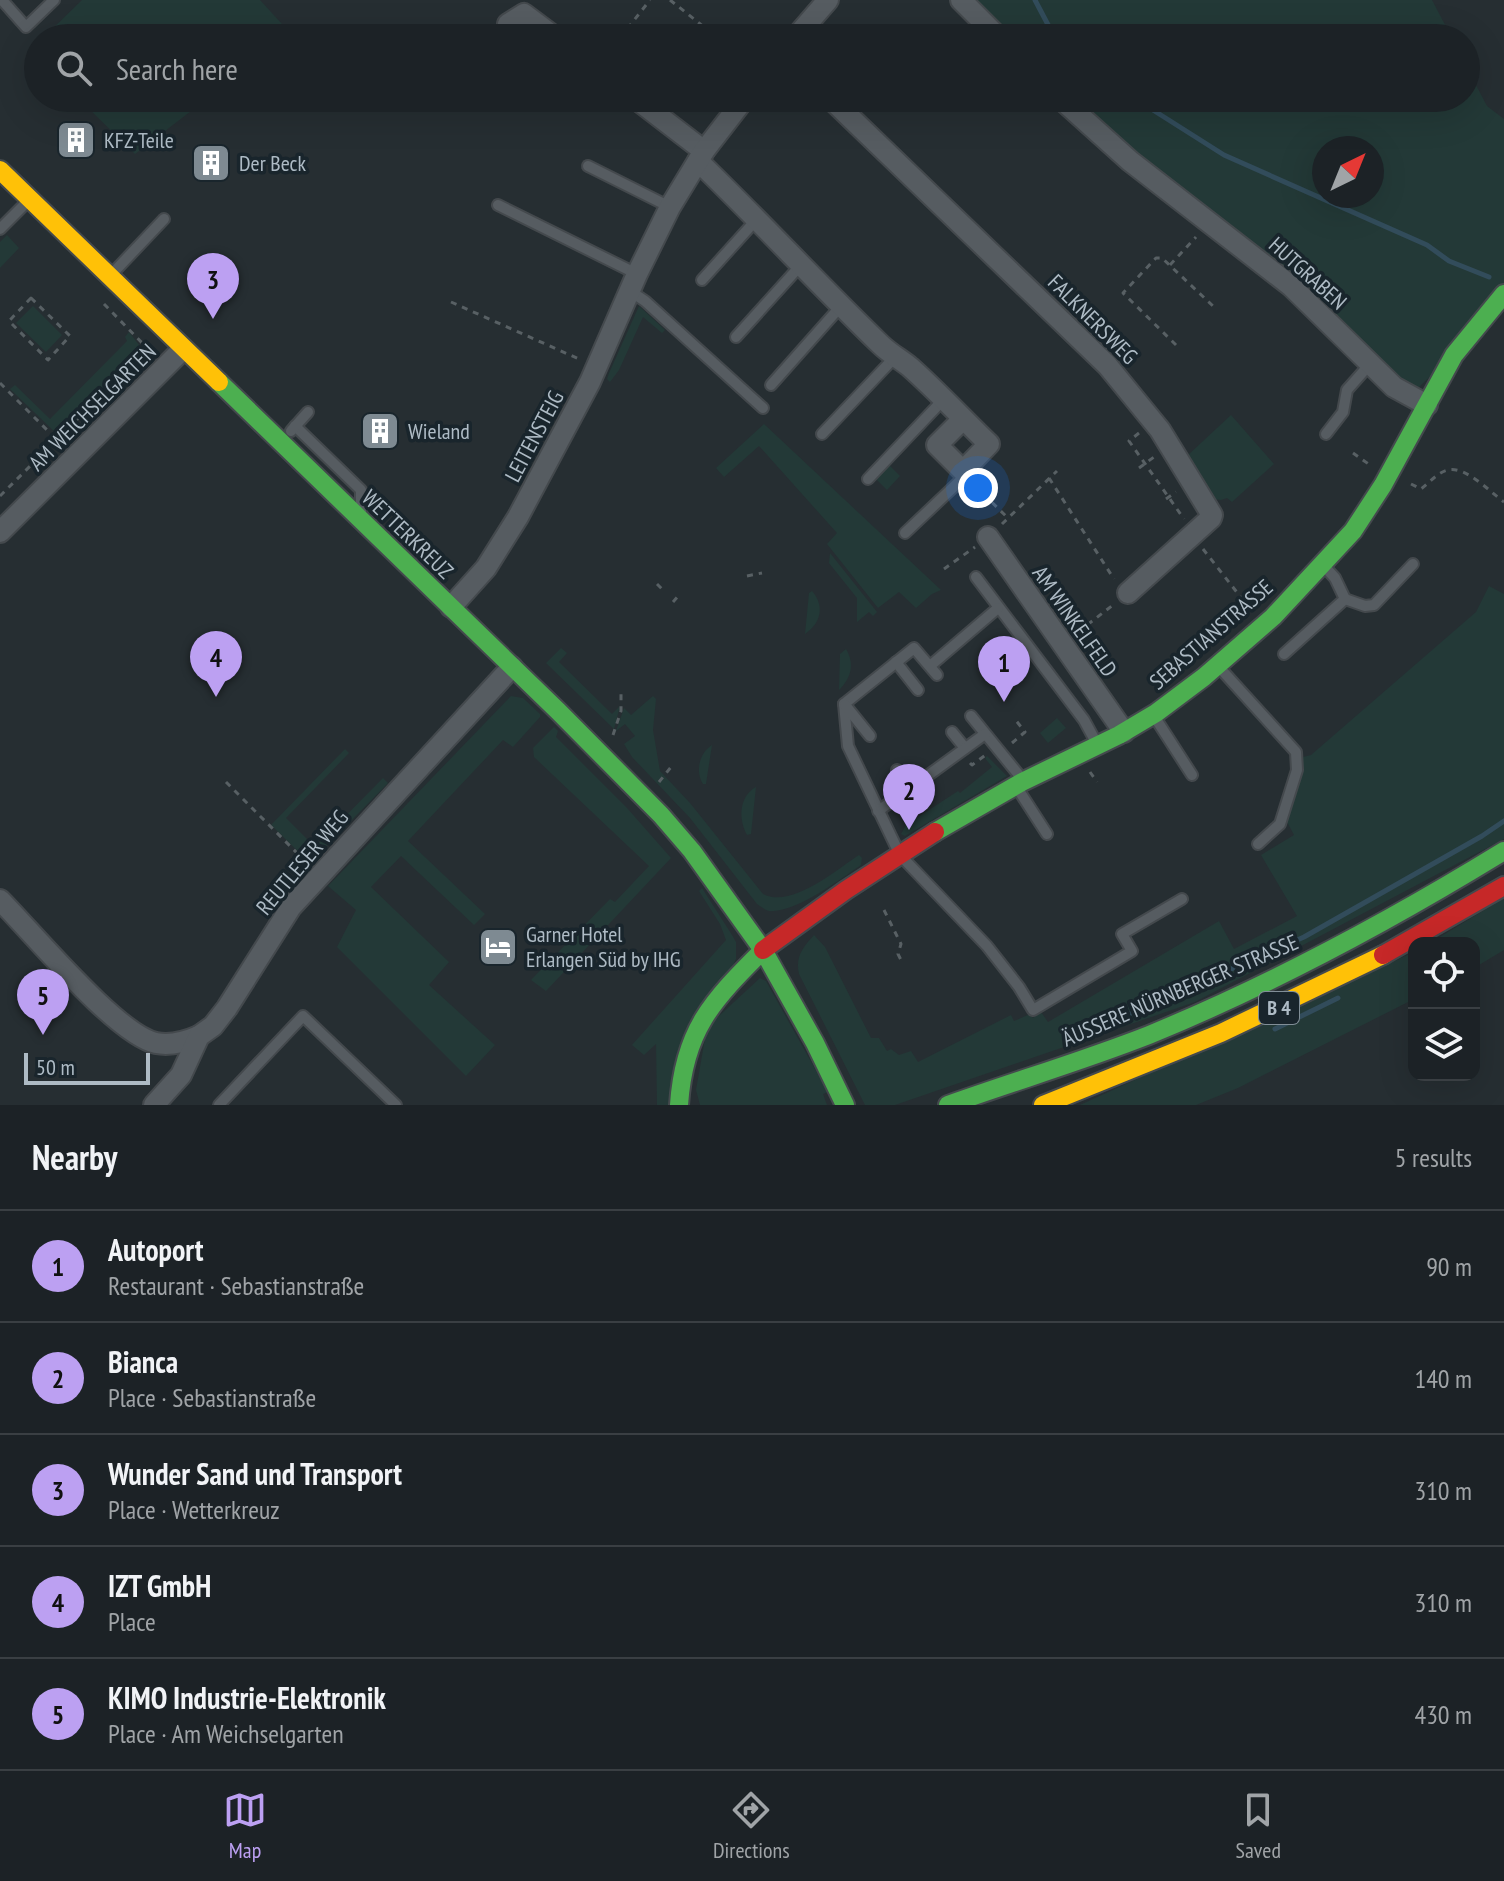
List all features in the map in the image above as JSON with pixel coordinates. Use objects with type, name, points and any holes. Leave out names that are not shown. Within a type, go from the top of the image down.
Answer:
[{"type":"main road","name":"WETTERKREUZ","points":[[0,170],[661,815],[692,851],[763,950],[845,1105]]},
{"type":"main road","name":"SEBASTIANSTRASSE","points":[[679,1105],[685,1060],[699,1021],[763,950],[929,835],[1153,715],[1217,665],[1322,565],[1356,526],[1390,474],[1460,346],[1501,306]]},
{"type":"main road","name":"ÄUSSERE NÜRNBERGER STRASSE","points":[[948,1105],[1092,1056],[1231,1000],[1420,903],[1504,851]]},
{"type":"main road","name":"B 4","points":[[1043,1105],[1150,1065],[1292,1003],[1372,963],[1504,886]]},
{"type":"main road","points":[[685,1060],[694,1105]]},
{"type":"street","points":[[807,24],[828,0]]},
{"type":"street","points":[[961,0],[985,24]]},
{"type":"street","points":[[508,24],[524,14],[537,24]]},
{"type":"street","points":[[651,112],[701,156],[800,266],[895,357],[908,365],[989,444],[963,473],[937,445],[963,419]]},
{"type":"street","name":"LEITENSTEIG","points":[[451,607],[486,568],[581,411],[633,283],[670,207],[701,156],[734,112]]},
{"type":"street","name":"FALKNERSWEG","points":[[845,112],[1107,365],[1160,430],[1204,499],[1211,518],[1126,594]]},
{"type":"street","name":"HUTGRABEN","points":[[1075,112],[1104,139],[1291,286],[1394,387],[1427,405]]},
{"type":"street","name":"AM WEICHSELGARTEN","points":[[0,532],[183,349]]},
{"type":"street","name":"AM WINKELFELD","points":[[988,537],[1124,732]]},
{"type":"street","name":"REUTLESER WEG","points":[[154,1105],[181,1075],[199,1036],[213,1026],[227,1008],[272,935],[319,875],[512,667]]},
{"type":"street","points":[[0,900],[95,999],[133,1032],[156,1043],[173,1044],[199,1036]]},
{"type":"lane","points":[[2,0],[24,25]]},
{"type":"lane","points":[[29,24],[54,0]]},
{"type":"lane","points":[[588,166],[670,207]]},
{"type":"lane","points":[[0,229],[30,200]]},
{"type":"lane","points":[[498,205],[633,283],[645,301],[763,408]]},
{"type":"lane","points":[[109,277],[164,219]]},
{"type":"lane","points":[[702,280],[758,219]]},
{"type":"lane","points":[[736,337],[800,266]]},
{"type":"lane","points":[[771,385],[841,306]]},
{"type":"lane","points":[[822,434],[895,357]]},
{"type":"lane","points":[[1326,434],[1343,412],[1347,390],[1370,364]]},
{"type":"lane","points":[[868,479],[943,400]]},
{"type":"lane","points":[[280,444],[308,412]]},
{"type":"lane","points":[[295,426],[361,490],[360,521]]},
{"type":"lane","points":[[905,533],[963,473]]},
{"type":"lane","points":[[1322,565],[1335,578],[1345,599],[1365,606],[1374,605],[1413,564]]},
{"type":"lane","points":[[976,577],[1084,720],[1097,745]]},
{"type":"lane","points":[[1284,654],[1345,599]]},
{"type":"lane","points":[[844,704],[914,648],[933,671],[998,608]]},
{"type":"lane","points":[[896,662],[918,690]]},
{"type":"lane","points":[[1217,665],[1296,752],[1297,770],[1280,824],[1258,844]]},
{"type":"lane","points":[[844,704],[870,736]]},
{"type":"lane","points":[[844,704],[848,746],[900,855],[987,946],[1033,1010],[1132,951],[1122,934],[1182,899]]},
{"type":"lane","points":[[1153,715],[1192,775]]},
{"type":"lane","points":[[971,716],[1020,784],[1047,834]]},
{"type":"lane","points":[[952,732],[965,748]]},
{"type":"lane","points":[[878,811],[985,734]]},
{"type":"lane","points":[[897,770],[912,787]]},
{"type":"lane","points":[[219,1105],[303,1016],[396,1105]]},
{"type":"path","points":[[631,24],[650,0]]},
{"type":"path","points":[[670,0],[700,24]]},
{"type":"path","points":[[1170,265],[1209,222]]},
{"type":"path","points":[[1176,345],[1123,293],[1156,258],[1162,258],[1213,306]]},
{"type":"path","points":[[31,298],[70,336],[48,360],[37,349],[9,321],[31,298]]},
{"type":"path","points":[[451,302],[597,367]]},
{"type":"path","points":[[0,496],[148,349]]},
{"type":"path","points":[[0,383],[57,440]]},
{"type":"path","points":[[1390,474],[1421,489],[1444,471],[1452,469],[1465,474],[1504,502]]},
{"type":"path","points":[[944,569],[988,537],[1057,471]]},
{"type":"path","points":[[963,473],[1008,518]]},
{"type":"path","points":[[1049,478],[1126,594],[1062,644]]},
{"type":"path","points":[[747,576],[762,573]]},
{"type":"path","points":[[657,584],[662,589]]},
{"type":"path","points":[[673,602],[679,595]]},
{"type":"path","points":[[612,739],[621,711],[621,691]]},
{"type":"path","points":[[1010,744],[1025,732],[1014,718]]},
{"type":"path","points":[[654,788],[671,767]]},
{"type":"path","points":[[226,782],[319,875]]},
{"type":"path","points":[[884,910],[901,944],[898,954],[902,962]]},
{"type":"green space","points":[[82,0],[260,0],[282,24],[57,24]]},
{"type":"green space","points":[[972,0],[1432,0],[1445,24],[995,24]]},
{"type":"green space","points":[[1480,93],[1487,106],[1504,119],[1504,305],[1418,388],[1407,386],[1086,112],[1480,112]]},
{"type":"green space","points":[[92,112],[190,112],[135,154]]},
{"type":"green space","points":[[7,235],[19,248],[0,268],[0,242]]},
{"type":"green space","points":[[33,306],[62,335],[46,352],[16,323]]},
{"type":"green space","points":[[639,306],[665,330],[662,333],[643,317],[619,370],[610,382],[607,379],[609,373]]},
{"type":"green space","points":[[129,332],[139,345],[138,355],[58,435],[10,389],[15,385],[50,419],[127,341],[125,337]]},
{"type":"green space","points":[[1231,415],[1274,464],[1232,502],[1227,498],[1213,499],[1187,456]]},
{"type":"green space","points":[[764,424],[941,590],[916,608],[899,592],[878,608],[827,544],[837,533],[759,446],[724,477],[716,468]]},
{"type":"green space","points":[[889,465],[900,476],[887,490],[876,479]]},
{"type":"green space","points":[[830,553],[877,612],[873,616],[869,612],[857,622],[857,598],[829,563]]},
{"type":"green space","points":[[1489,586],[1504,594],[1504,839],[1195,1002],[895,1105],[865,1105],[799,974],[801,953],[814,935],[825,947],[871,1038],[879,1038],[887,1051],[891,1049],[899,1055],[911,1051],[918,1062],[1011,1015],[1014,1021],[1030,1014],[1033,1018],[1041,1012],[1048,1022],[1219,921],[1234,949],[1297,916],[1261,855],[1294,835],[1285,818],[1303,757],[1311,755],[1476,612]]},
{"type":"green space","points":[[812,591],[820,608],[818,620],[805,634],[809,593]]},
{"type":"green space","points":[[561,648],[567,653],[559,662],[612,714],[620,706],[614,729],[546,663]]},
{"type":"green space","points":[[846,649],[850,671],[839,690],[840,654]]},
{"type":"green space","points":[[511,696],[523,698],[540,717],[513,747],[503,740],[408,841],[485,914],[474,925],[401,856],[371,887],[449,962],[429,985],[495,1045],[466,1076],[337,947],[356,910],[328,886]]},
{"type":"green space","points":[[653,696],[656,699],[653,730],[660,771],[690,803],[763,894],[774,897],[800,892],[859,855],[861,865],[796,905],[772,911],[757,904],[690,818],[632,757],[624,744],[635,736],[625,724],[616,731],[624,708],[631,715]]},
{"type":"green space","points":[[1057,718],[1066,728],[1048,743],[1040,733]]},
{"type":"green space","points":[[554,727],[558,731],[556,737],[627,808],[671,858],[546,991],[531,980],[610,899],[615,902],[649,866],[534,757],[533,748]]},
{"type":"green space","points":[[712,745],[706,784],[703,784],[699,774],[700,763]]},
{"type":"green space","points":[[345,749],[349,753],[286,818],[315,847],[383,778],[388,783],[310,863],[271,825]]},
{"type":"green space","points":[[987,756],[1007,776],[905,836],[901,834],[906,825],[958,791],[960,793],[992,767],[985,758]]},
{"type":"green space","points":[[756,787],[751,834],[747,835],[742,822],[743,802]]},
{"type":"green space","points":[[702,888],[736,942],[736,959],[671,1105],[657,1105],[656,1044],[644,1055],[632,1045],[726,940],[720,924],[699,891]]},
{"type":"green space","points":[[1504,898],[1504,950],[1480,964],[1480,937],[1440,937]]},
{"type":"green space","points":[[1408,955],[1408,1002],[1238,1088],[1196,1105],[1080,1105]]},
{"type":"green space","points":[[760,978],[766,981],[828,1092],[823,1094],[827,1105],[700,1105],[696,1090],[707,1027]]},
{"type":"waterway","name":"HUTGRABEN","points":[[1035,0],[1048,24]]},
{"type":"waterway","name":"HUTGRABEN","points":[[1156,112],[1224,155],[1427,245],[1449,261],[1489,277]]},
{"type":"waterway","points":[[1093,1030],[1304,937],[1504,821]]},
{"type":"waterway","points":[[1275,1029],[1338,998]]},
{"type":"traffic: fast","points":[[935,832],[1022,782],[1119,735],[1156,713],[1204,677],[1273,617],[1353,531],[1383,485],[1454,355],[1504,294]]},
{"type":"traffic: fast","points":[[219,382],[661,815],[692,851],[763,950],[815,1043],[845,1105]]},
{"type":"traffic: fast","points":[[948,1105],[1149,1035],[1241,995],[1374,927],[1504,851]]},
{"type":"traffic: fast","points":[[679,1105],[682,1079],[694,1036],[715,1002],[763,950]]},
{"type":"traffic: slow","points":[[0,170],[219,382]]},
{"type":"traffic: slow","points":[[1043,1105],[1221,1033],[1383,955]]},
{"type":"traffic: jam","points":[[763,950],[846,890],[935,832]]},
{"type":"traffic: jam","points":[[1383,955],[1504,886]]},
{"type":"place","name":"KFZ-Teile","points":[[76,140]]},
{"type":"place","name":"Der Beck","points":[[211,163]]},
{"type":"place","name":"Wunder Sand und Transport","points":[[213,319]]},
{"type":"place","name":"Wieland","points":[[380,431]]},
{"type":"place","name":"IZT GmbH","points":[[216,697]]},
{"type":"place","name":"Autoport","points":[[1004,702]]},
{"type":"place","name":"Bianca","points":[[909,830]]},
{"type":"place","name":"Garner Hotel Erlangen Süd by IHG","points":[[498,947]]},
{"type":"place","name":"KIMO Industrie-Elektronik","points":[[43,1035]]}]
